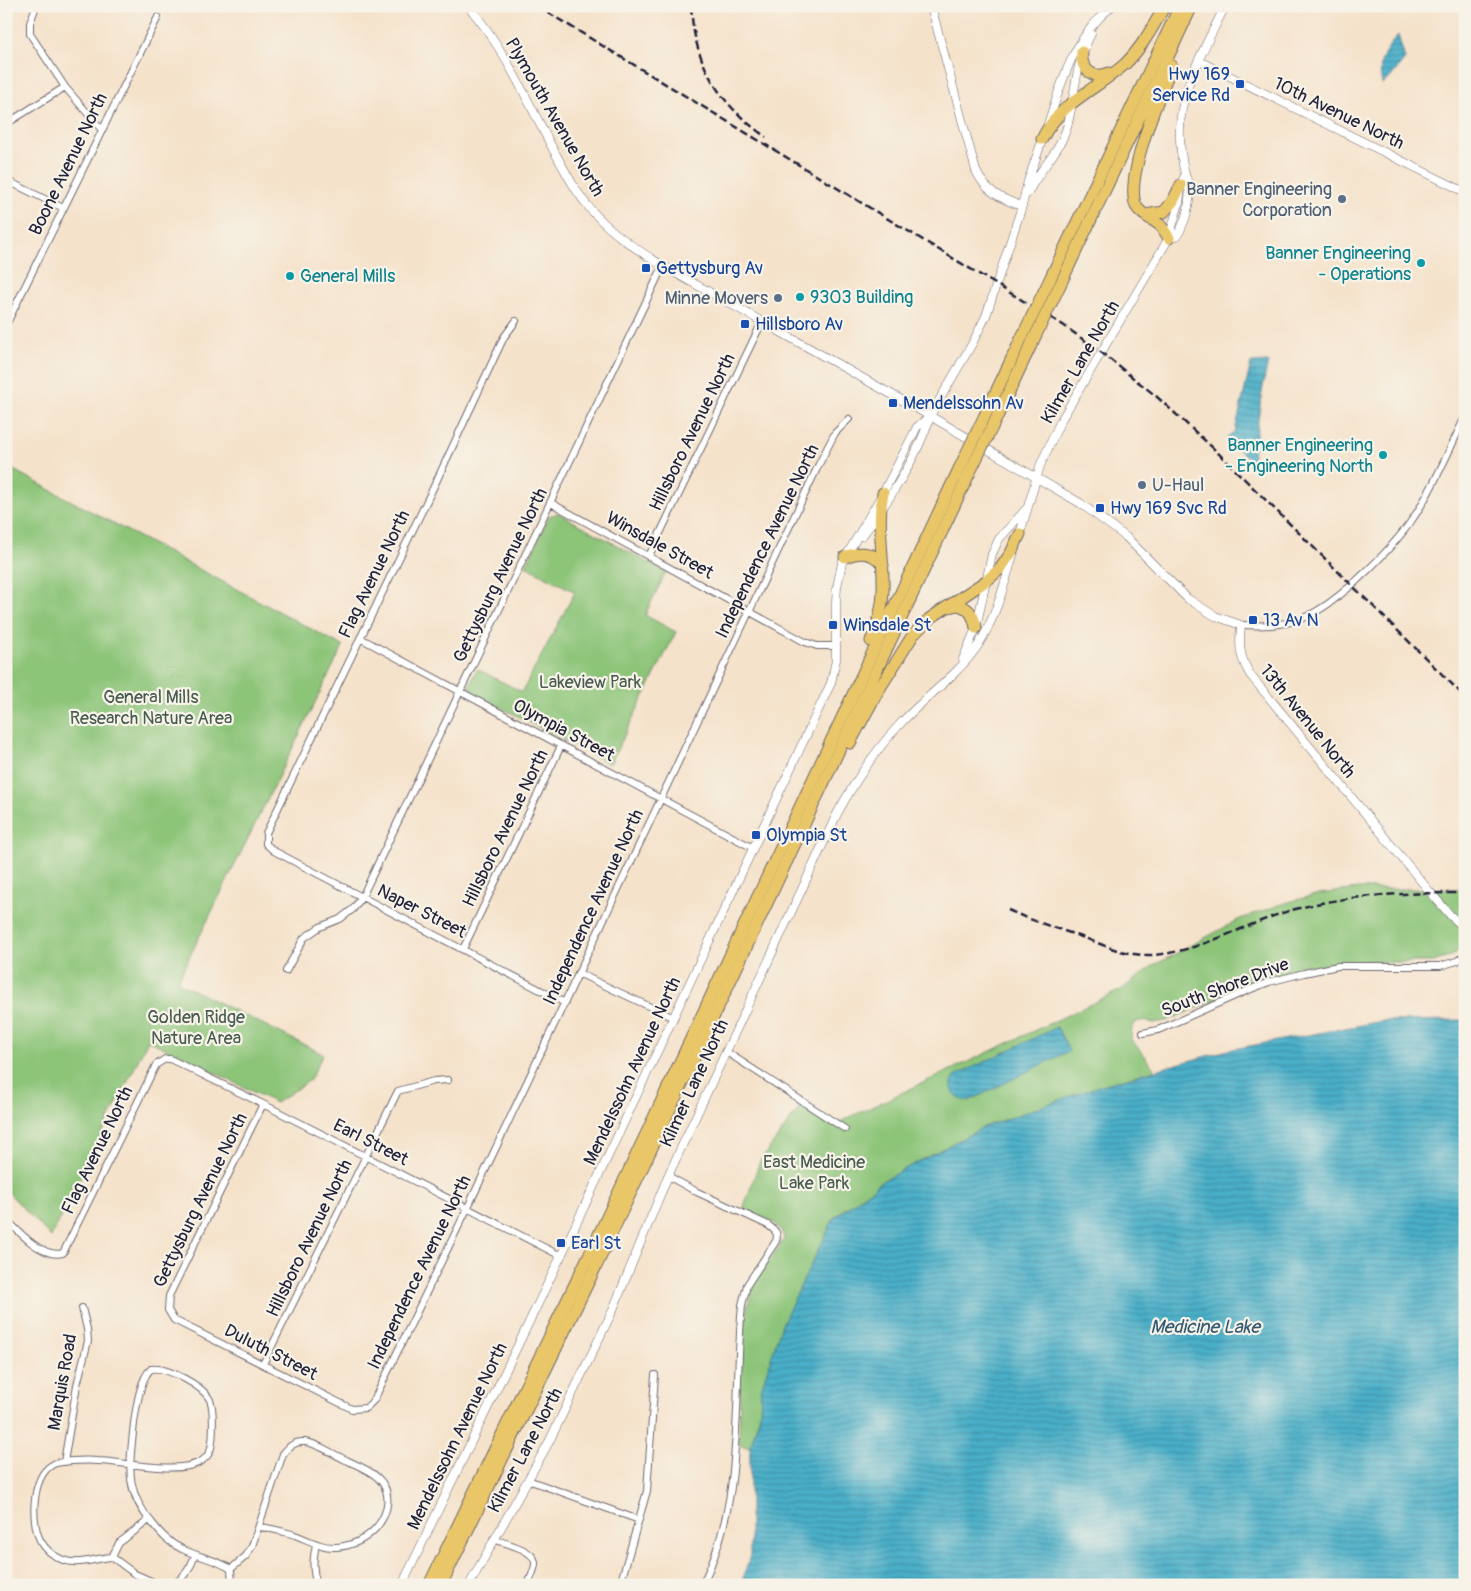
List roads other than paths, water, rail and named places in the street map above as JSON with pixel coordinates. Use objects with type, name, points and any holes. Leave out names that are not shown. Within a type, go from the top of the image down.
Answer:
[{"type":"highway","points":[[1042,139],[1055,118],[1117,69],[1138,49],[1165,6]]},
{"type":"highway","points":[[1055,282],[1180,6]]},
{"type":"highway","points":[[429,1585],[592,1249],[830,743],[1192,6]]},
{"type":"highway","points":[[1169,238],[1160,226],[1136,206],[1134,190],[1143,143],[1152,114],[1196,6]]},
{"type":"highway","points":[[1082,52],[1081,59],[1086,70],[1095,75],[1104,75],[1117,69]]},
{"type":"highway","points":[[1145,215],[1164,212],[1173,201],[1183,180]]},
{"type":"highway","points":[[441,1585],[599,1260],[808,816],[964,472]]},
{"type":"highway","points":[[830,743],[873,637],[878,619],[883,589],[880,513],[883,493]]},
{"type":"highway","points":[[808,816],[904,648],[920,628],[942,609],[986,581],[1006,562],[1020,534]]},
{"type":"highway","points":[[846,557],[856,553],[868,554],[878,559],[883,566]]},
{"type":"highway","points":[[942,609],[953,605],[963,606],[973,614],[976,628]]},
{"type":"street","points":[[36,6],[30,23],[30,34],[65,87],[102,130]]},
{"type":"street","name":"Plymouth Avenue North","points":[[468,6],[487,29],[501,51],[580,196],[593,213],[619,236],[663,266],[930,416],[1037,479]]},
{"type":"street","points":[[931,6],[980,180],[998,197],[1022,206]]},
{"type":"street","name":"Mendelssohn Avenue North","points":[[846,557],[880,513],[889,498],[925,433],[930,416],[984,320],[1022,206],[1028,181],[1069,63],[1087,31],[1112,6],[1097,25],[1082,52],[1067,127],[1061,143],[1036,178],[1022,206]]},
{"type":"street","name":"Kilmer Lane North","points":[[469,1585],[528,1480],[612,1312],[668,1176],[837,814],[870,760],[902,721],[950,677],[977,647],[990,622],[1020,534],[1040,466],[1060,422],[1169,238],[1177,236],[1186,216],[1190,197],[1190,186],[1183,180],[1180,120],[1185,94],[1225,6]]},
{"type":"street","name":"Boone Avenue North","points":[[6,324],[158,17]]},
{"type":"street","name":"10th Avenue North","points":[[1199,61],[1465,192]]},
{"type":"street","points":[[6,124],[65,87]]},
{"type":"street","points":[[6,180],[63,208]]},
{"type":"street","name":"Gettysburg Avenue North","points":[[286,971],[304,938],[320,927],[340,919],[353,909],[362,897],[663,266]]},
{"type":"street","name":"Flag Avenue North","points":[[266,844],[266,833],[504,337],[516,321]]},
{"type":"street","name":"Hillsboro Avenue North","points":[[650,556],[762,322]]},
{"type":"street","name":"Mendelssohn Avenue North","points":[[402,1585],[561,1256],[831,683],[836,660],[837,587],[842,563],[883,493],[917,427],[930,416]]},
{"type":"street","points":[[1037,479],[1080,503],[1126,537],[1188,599],[1215,616],[1241,625],[1266,626],[1281,624],[1300,619],[1317,611],[1351,584],[1388,549],[1419,509],[1465,417]]},
{"type":"street","name":"Independence Avenue North","points":[[366,1408],[374,1400],[467,1208],[819,464],[835,434],[849,419]]},
{"type":"street","name":"Winsdale Street","points":[[551,503],[806,642],[817,646],[836,646]]},
{"type":"street","name":"Kilmer Lane North","points":[[960,666],[976,628],[992,554],[999,539],[1028,507]]},
{"type":"street","name":"13th Avenue North","points":[[1241,625],[1239,641],[1241,658],[1250,676],[1431,893],[1451,916],[1465,928]]},
{"type":"street","name":"Olympia Street","points":[[360,638],[753,848]]},
{"type":"street","name":"Hillsboro Avenue North","points":[[463,949],[561,746]]},
{"type":"street","name":"Naper Street","points":[[266,844],[274,851],[565,1003]]},
{"type":"street","name":"South Shore Drive","points":[[1143,1033],[1158,1030],[1269,982],[1304,973],[1338,966],[1440,966],[1457,960],[1465,954]]},
{"type":"street","points":[[578,973],[674,1018]]},
{"type":"street","points":[[726,1051],[845,1129]]},
{"type":"street","name":"Flag Avenue North","points":[[6,1219],[38,1247],[48,1253],[57,1255],[63,1252],[156,1065],[165,1059]]},
{"type":"street","name":"Earl Street","points":[[165,1059],[175,1061],[263,1104],[561,1256]]},
{"type":"street","name":"Hillsboro Avenue North","points":[[263,1364],[398,1091],[434,1081],[448,1080]]},
{"type":"street","name":"Gettysburg Avenue North","points":[[168,1310],[169,1296],[263,1104]]},
{"type":"street","points":[[668,1176],[697,1192],[768,1225],[778,1235],[747,1284],[742,1305],[735,1445],[730,1497],[716,1551],[702,1585]]},
{"type":"street","name":"Marquis Road","points":[[64,1462],[77,1385],[88,1341],[82,1308]]},
{"type":"street","name":"Duluth Street","points":[[168,1310],[174,1320],[352,1409],[366,1408]]},
{"type":"street","points":[[160,1585],[135,1574],[112,1557],[79,1562],[63,1560],[54,1555],[45,1548],[39,1538],[34,1504],[37,1489],[45,1470],[50,1465],[64,1462],[98,1461],[131,1464],[172,1467],[197,1463],[205,1458],[210,1452],[211,1446],[213,1408],[205,1392],[198,1386],[162,1369],[151,1369],[144,1378],[136,1412],[131,1464],[130,1479],[132,1490],[149,1520],[173,1545],[220,1562],[231,1569]]},
{"type":"street","points":[[620,1585],[647,1491],[655,1375]]},
{"type":"street","points":[[231,1569],[246,1556],[259,1527],[283,1454],[292,1444],[298,1442],[312,1443],[376,1476],[385,1487],[388,1504],[384,1516],[369,1535],[360,1541],[342,1546],[325,1546],[284,1532],[259,1527]]},
{"type":"street","points":[[528,1480],[639,1520]]},
{"type":"street","points":[[112,1557],[119,1543],[149,1520]]},
{"type":"street","name":"Kilmer Lane North","points":[[493,1540],[522,1549],[532,1555],[535,1563],[528,1585]]},
{"type":"street","points":[[316,1544],[312,1564],[317,1585]]},
{"type":"street","points":[[173,1585],[188,1572],[195,1554]]},
{"type":"street","points":[[231,1569],[232,1585]]},
{"type":"water","points":[[1398,35],[1405,59],[1390,78],[1382,84],[1381,63]]},
{"type":"water","points":[[1268,362],[1252,461],[1233,445],[1227,437],[1235,431],[1251,363]]},
{"type":"water","name":"Medicine Lake","points":[[1465,1020],[1465,1585],[741,1585],[750,1556],[750,1447],[760,1415],[761,1389],[782,1324],[834,1218],[884,1180],[984,1127],[1102,1085],[1228,1050],[1383,1021]]},
{"type":"water","points":[[1057,1027],[1069,1051],[971,1100],[966,1101],[954,1094],[952,1085],[955,1076]]},
{"type":"railway","points":[[537,6],[1063,325],[1102,353],[1156,396],[1213,448],[1465,697]]},
{"type":"railway","points":[[691,6],[693,27],[698,46],[712,81],[735,111],[766,137]]},
{"type":"railway","points":[[1008,910],[1111,948],[1129,953],[1148,955],[1184,950],[1292,910],[1313,905],[1377,896],[1465,893]]},
{"type":"place","name":"Hwy 169 Service Rd","points":[[1240,84]]},
{"type":"place","name":"Banner Engineering Corporation","points":[[1342,199]]},
{"type":"place","name":"Banner Engineering - Operations","points":[[1421,263]]},
{"type":"place","name":"Gettysburg Av","points":[[646,268]]},
{"type":"place","name":"General Mills","points":[[290,276]]},
{"type":"place","name":"9303 Building","points":[[800,297]]},
{"type":"place","name":"Minne Movers","points":[[778,298]]},
{"type":"place","name":"Hillsboro Av","points":[[745,324]]},
{"type":"place","name":"Mendelssohn Av","points":[[893,403]]},
{"type":"place","name":"Banner Engineering - Engineering North","points":[[1383,455]]},
{"type":"place","name":"U-Haul","points":[[1142,485]]},
{"type":"place","name":"Hwy 169 Svc Rd","points":[[1100,508]]},
{"type":"place","name":"13 Av N","points":[[1253,620]]},
{"type":"place","name":"Winsdale St","points":[[833,625]]},
{"type":"place","name":"Olympia St","points":[[756,835]]},
{"type":"place","name":"Earl St","points":[[561,1243]]},
{"type":"park label","name":"Lakeview Park","points":[[590,682]]},
{"type":"park label","name":"General Mills Research Nature Area","points":[[151,708]]},
{"type":"park label","name":"Golden Ridge Nature Area","points":[[196,1027]]},
{"type":"park label","name":"East Medicine Lake Park","points":[[814,1172]]}]
